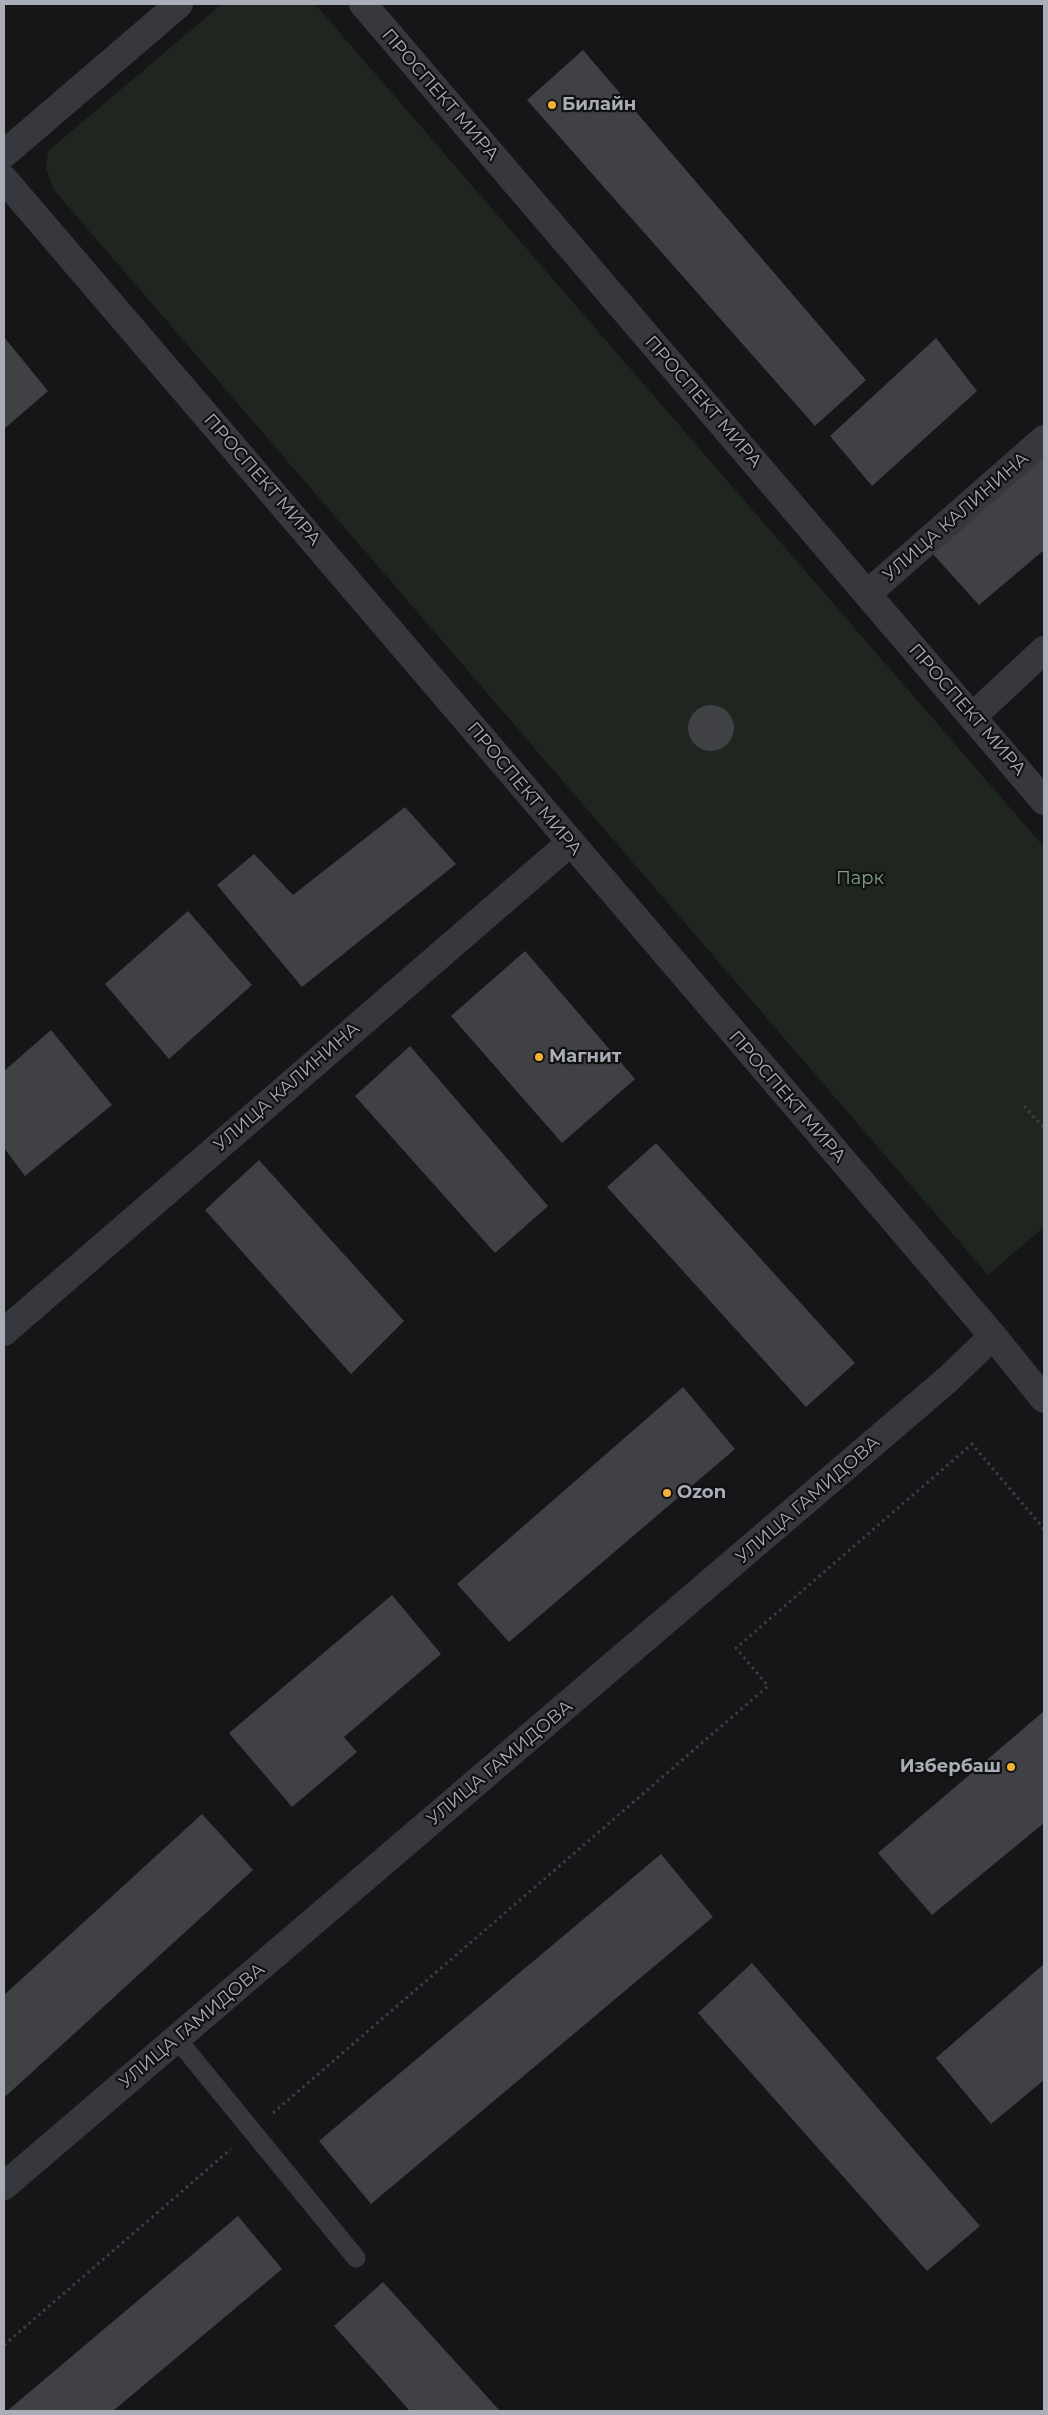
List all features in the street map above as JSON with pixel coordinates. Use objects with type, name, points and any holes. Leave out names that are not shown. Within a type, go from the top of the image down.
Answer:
[{"type":"street","points":[[4,154],[180,4]]},
{"type":"street","name":"ПРОСПЕКТ МИРА","points":[[363,4],[1044,801]]},
{"type":"street","name":"ПРОСПЕКТ МИРА","points":[[4,179],[993,1336],[1044,1399]]},
{"type":"street","name":"УЛИЦА КАЛИНИНА","points":[[868,594],[1044,439]]},
{"type":"street","points":[[972,717],[1040,657]]},
{"type":"street","name":"УЛИЦА КАЛИНИНА","points":[[4,1332],[571,842]]},
{"type":"street","name":"УЛИЦА ГАМИДОВА","points":[[4,2186],[940,1386],[993,1336]]},
{"type":"lane","points":[[177,2039],[356,2258]]},
{"type":"path","points":[[1024,1106],[1044,1128]]},
{"type":"path","points":[[4,2345],[768,1686],[736,1648],[972,1444],[1044,1529]]},
{"type":"green space","name":"Парк","points":[[222,4],[315,4],[1044,847],[1044,1227],[988,1275],[54,190],[46,168],[48,151]]},
{"type":"building","points":[[583,50],[866,380],[815,426],[527,100]]},
{"type":"building","points":[[4,337],[48,391],[4,429]]},
{"type":"building","points":[[936,338],[977,391],[872,486],[830,436]]},
{"type":"building","points":[[1044,455],[1044,550],[979,605],[932,553]]},
{"type":"building","points":[[711,705],[724,709],[730,715],[734,728],[730,741],[724,747],[711,751],[698,747],[692,741],[688,728],[692,715],[698,709]]},
{"type":"building","points":[[405,807],[456,864],[302,987],[217,885],[254,854],[293,895]]},
{"type":"building","points":[[188,911],[252,985],[169,1059],[105,984]]},
{"type":"building","points":[[525,951],[635,1079],[562,1143],[451,1016]]},
{"type":"building","points":[[51,1030],[112,1105],[25,1176],[4,1148],[4,1071]]},
{"type":"building","points":[[410,1046],[548,1206],[495,1253],[355,1096]]},
{"type":"building","points":[[656,1143],[855,1363],[806,1407],[607,1187]]},
{"type":"building","points":[[259,1160],[404,1321],[351,1374],[205,1210]]},
{"type":"building","points":[[683,1387],[735,1449],[509,1642],[457,1584]]},
{"type":"building","points":[[392,1595],[441,1654],[344,1737],[357,1752],[292,1807],[229,1733]]},
{"type":"building","name":"Избербаш","points":[[1044,1711],[1044,1823],[932,1915],[878,1853]]},
{"type":"building","points":[[202,1814],[253,1870],[6,2096],[4,2093],[4,1995]]},
{"type":"building","points":[[661,1854],[713,1917],[371,2204],[319,2141]]},
{"type":"building","points":[[752,1963],[980,2226],[927,2271],[698,2013]]},
{"type":"building","points":[[1044,1964],[1044,2080],[991,2124],[936,2058]]},
{"type":"building","points":[[238,2216],[282,2269],[113,2411],[7,2411]]},
{"type":"building","points":[[383,2282],[500,2411],[410,2411],[334,2326]]},
{"type":"place","name":"Билайн","points":[[552,105]]},
{"type":"place","name":"Магнит","points":[[539,1057]]},
{"type":"place","name":"Ozon","points":[[667,1493]]},
{"type":"place","name":"Избербаш","points":[[1011,1767]]}]
